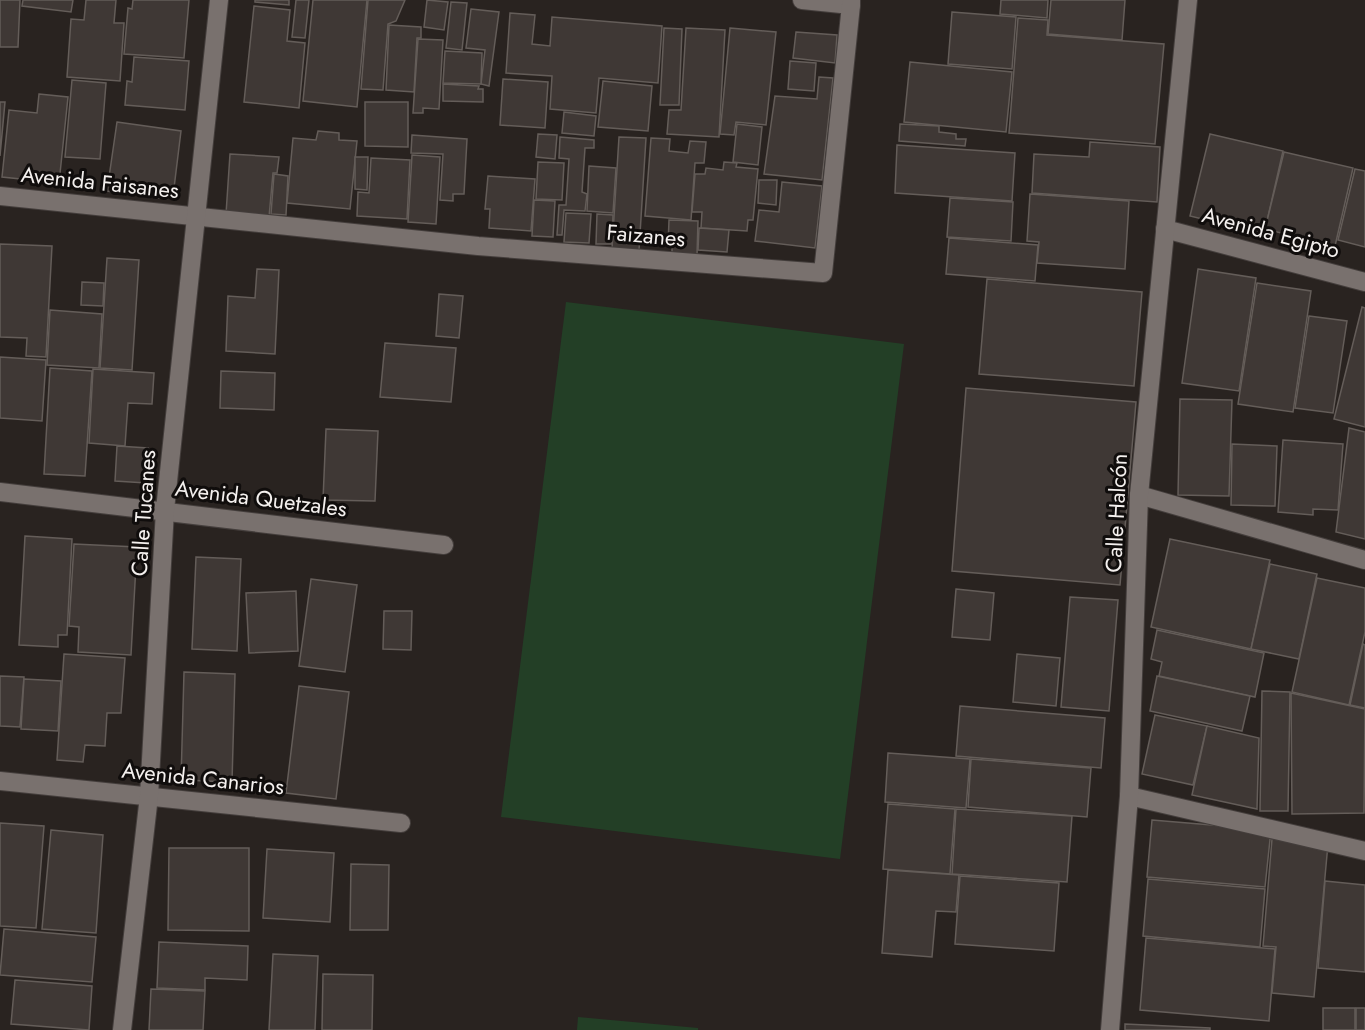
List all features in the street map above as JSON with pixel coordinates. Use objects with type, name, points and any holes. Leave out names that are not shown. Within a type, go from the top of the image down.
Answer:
[{"type":"street","name":"Calle Tucanes","points":[[122,1030],[149,796],[165,510],[219,0]]},
{"type":"street","points":[[802,0],[851,2]]},
{"type":"street","name":"Calle Halcón","points":[[1110,1030],[1129,796],[1138,495],[1188,0]]},
{"type":"street","name":"Faizanes","points":[[196,217],[478,246],[823,273],[851,2]]},
{"type":"street","name":"Avenida Faisanes","points":[[0,196],[196,217]]},
{"type":"street","name":"Avenida Egipto","points":[[1165,229],[1365,282]]},
{"type":"street","name":"Avenida Quetzales","points":[[0,492],[444,545]]},
{"type":"street","points":[[1138,495],[1365,560]]},
{"type":"street","name":"Avenida Canarios","points":[[0,781],[401,823]]},
{"type":"street","points":[[1129,796],[1365,850]]},
{"type":"green space","points":[[566,302],[904,344],[840,859],[501,817]]},
{"type":"green space","points":[[578,1017],[698,1028],[698,1030],[577,1030]]},
{"type":"building","points":[[0,0],[20,0],[18,47],[0,47]]},
{"type":"building","points":[[23,0],[73,0],[71,12],[22,6]]},
{"type":"building","points":[[86,0],[116,0],[114,23],[124,23],[120,81],[67,77],[71,19],[84,20]]},
{"type":"building","points":[[133,0],[189,0],[184,58],[124,54],[128,8],[132,9]]},
{"type":"building","points":[[255,0],[289,0],[289,5],[255,2]]},
{"type":"building","points":[[296,0],[309,0],[305,38],[292,37]]},
{"type":"building","points":[[313,0],[367,0],[357,107],[303,101]]},
{"type":"building","points":[[368,0],[405,0],[396,21],[388,24],[383,90],[361,89]]},
{"type":"building","points":[[427,0],[448,2],[444,30],[424,27]]},
{"type":"building","points":[[1001,0],[1048,0],[1047,18],[1000,14]]},
{"type":"building","points":[[1051,0],[1125,0],[1122,40],[1048,34]]},
{"type":"building","points":[[451,2],[467,3],[462,50],[446,48]]},
{"type":"building","points":[[254,6],[290,10],[287,41],[305,43],[299,108],[244,102]]},
{"type":"building","points":[[471,9],[499,12],[489,86],[481,84],[485,50],[466,48]]},
{"type":"building","points":[[952,12],[1016,17],[1012,69],[948,64]]},
{"type":"building","points":[[510,13],[535,15],[532,44],[550,46],[552,17],[662,26],[658,83],[599,78],[596,113],[550,109],[552,76],[506,73]]},
{"type":"building","points":[[1018,18],[1048,20],[1047,35],[1164,44],[1155,144],[1009,133]]},
{"type":"building","points":[[389,25],[421,27],[421,38],[417,38],[414,92],[386,90]]},
{"type":"building","points":[[664,28],[682,29],[679,105],[660,105]]},
{"type":"building","points":[[686,28],[725,30],[719,137],[667,134],[669,110],[681,110]]},
{"type":"building","points":[[730,28],[776,32],[766,125],[736,122],[734,135],[720,134]]},
{"type":"building","points":[[796,32],[837,35],[835,63],[793,58]]},
{"type":"building","points":[[418,39],[443,40],[439,109],[423,108],[423,113],[413,113]]},
{"type":"building","points":[[445,51],[482,53],[481,84],[443,83]]},
{"type":"building","points":[[134,57],[189,61],[185,110],[125,105],[127,81],[132,82]]},
{"type":"building","points":[[790,61],[816,63],[814,91],[788,89]]},
{"type":"building","points":[[910,62],[1012,72],[1006,132],[904,122]]},
{"type":"building","points":[[819,77],[833,78],[822,180],[764,174],[775,96],[817,99]]},
{"type":"building","points":[[503,79],[548,82],[545,128],[500,125]]},
{"type":"building","points":[[72,80],[106,83],[100,159],[65,157]]},
{"type":"building","points":[[603,81],[652,86],[648,131],[598,127]]},
{"type":"building","points":[[443,84],[479,86],[478,89],[483,89],[483,102],[443,101]]},
{"type":"building","points":[[39,94],[68,97],[59,183],[2,177],[9,110],[37,113]]},
{"type":"building","points":[[0,102],[5,102],[0,156]]},
{"type":"building","points":[[365,102],[408,102],[408,147],[365,146]]},
{"type":"building","points":[[564,112],[596,116],[594,136],[562,133]]},
{"type":"building","points":[[117,122],[181,131],[174,188],[167,199],[107,191]]},
{"type":"building","points":[[737,124],[762,127],[758,165],[733,162]]},
{"type":"building","points":[[900,124],[939,126],[939,132],[956,134],[956,139],[966,139],[965,146],[899,141]]},
{"type":"building","points":[[318,131],[339,133],[339,140],[357,141],[350,209],[287,203],[293,138],[316,140]]},
{"type":"building","points":[[538,134],[557,135],[555,159],[536,157]]},
{"type":"building","points":[[1210,134],[1283,151],[1264,234],[1190,216]]},
{"type":"building","points":[[412,135],[467,139],[464,194],[453,194],[453,201],[440,200],[443,154],[411,153]]},
{"type":"building","points":[[560,137],[594,140],[594,148],[585,148],[582,192],[587,194],[585,211],[564,210],[562,235],[557,235],[559,205],[566,205],[569,159],[559,158]]},
{"type":"building","points":[[619,137],[646,138],[639,250],[612,249]]},
{"type":"building","points":[[651,138],[670,139],[669,151],[688,153],[690,141],[706,142],[704,163],[695,163],[691,220],[645,216]]},
{"type":"building","points":[[1090,142],[1160,147],[1157,202],[1032,193],[1034,154],[1089,157]]},
{"type":"building","points":[[897,145],[1015,153],[1012,201],[895,193]]},
{"type":"building","points":[[1284,152],[1353,168],[1335,246],[1265,229]]},
{"type":"building","points":[[230,154],[279,157],[277,173],[273,173],[269,217],[226,214]]},
{"type":"building","points":[[412,155],[440,157],[436,224],[408,222]]},
{"type":"building","points":[[355,157],[368,157],[367,190],[355,189]]},
{"type":"building","points":[[371,158],[410,160],[407,219],[357,216],[358,192],[369,193]]},
{"type":"building","points":[[538,162],[564,163],[562,200],[536,199]]},
{"type":"building","points":[[724,162],[737,163],[736,167],[758,169],[753,220],[748,220],[747,231],[701,228],[702,212],[692,212],[695,174],[705,174],[706,168],[723,170]]},
{"type":"building","points":[[589,166],[616,168],[613,213],[587,211]]},
{"type":"building","points":[[1355,169],[1365,171],[1365,247],[1338,240]]},
{"type":"building","points":[[274,174],[288,176],[286,215],[271,214]]},
{"type":"building","points":[[488,176],[535,179],[531,231],[489,228],[490,209],[485,209]]},
{"type":"building","points":[[759,180],[777,180],[776,205],[758,203]]},
{"type":"building","points":[[782,182],[822,186],[815,248],[755,241],[759,210],[779,212]]},
{"type":"building","points":[[1030,194],[1129,201],[1125,269],[1037,263],[1039,242],[1027,241]]},
{"type":"building","points":[[950,198],[1013,202],[1011,241],[947,237]]},
{"type":"building","points":[[534,200],[555,201],[553,237],[532,236]]},
{"type":"building","points":[[566,213],[591,214],[589,243],[564,242]]},
{"type":"building","points":[[597,214],[613,215],[612,244],[596,244]]},
{"type":"building","points":[[669,220],[698,221],[697,255],[672,255],[672,246],[668,246]]},
{"type":"building","points":[[699,228],[729,230],[727,252],[698,250]]},
{"type":"building","points":[[949,238],[1038,245],[1035,281],[946,274]]},
{"type":"building","points":[[0,244],[52,246],[46,357],[26,356],[27,338],[0,337]]},
{"type":"building","points":[[107,258],[139,260],[132,370],[100,368]]},
{"type":"building","points":[[257,269],[279,270],[275,354],[226,351],[228,296],[255,298]]},
{"type":"building","points":[[1198,269],[1256,278],[1239,391],[1182,383]]},
{"type":"building","points":[[987,279],[1142,292],[1134,386],[979,374]]},
{"type":"building","points":[[82,282],[104,283],[103,306],[81,305]]},
{"type":"building","points":[[1257,283],[1311,291],[1293,412],[1238,404]]},
{"type":"building","points":[[439,294],[463,296],[459,338],[436,336]]},
{"type":"building","points":[[1362,307],[1365,308],[1365,427],[1334,419]]},
{"type":"building","points":[[50,310],[102,314],[99,368],[47,365]]},
{"type":"building","points":[[1309,316],[1347,321],[1333,413],[1295,408]]},
{"type":"building","points":[[385,343],[456,348],[451,402],[380,397]]},
{"type":"building","points":[[0,357],[46,360],[42,421],[0,418]]},
{"type":"building","points":[[50,368],[92,371],[85,476],[44,474]]},
{"type":"building","points":[[93,369],[154,373],[152,404],[128,403],[125,446],[89,443]]},
{"type":"building","points":[[221,371],[275,373],[274,410],[220,408]]},
{"type":"building","points":[[966,388],[1136,402],[1120,585],[952,571]]},
{"type":"building","points":[[1180,399],[1232,400],[1229,496],[1178,495]]},
{"type":"building","points":[[1349,428],[1365,432],[1365,539],[1336,532]]},
{"type":"building","points":[[326,429],[378,431],[375,501],[323,500]]},
{"type":"building","points":[[1283,440],[1343,444],[1338,510],[1313,509],[1313,515],[1278,512]]},
{"type":"building","points":[[1232,444],[1277,446],[1275,506],[1231,505]]},
{"type":"building","points":[[117,446],[148,448],[146,483],[115,481]]},
{"type":"building","points":[[25,536],[72,539],[67,635],[58,635],[58,647],[19,645]]},
{"type":"building","points":[[1170,539],[1270,560],[1251,649],[1151,627]]},
{"type":"building","points":[[74,544],[137,547],[131,655],[78,652],[79,627],[69,626]]},
{"type":"building","points":[[196,557],[241,559],[237,651],[192,649]]},
{"type":"building","points":[[1270,564],[1317,574],[1299,659],[1251,649]]},
{"type":"building","points":[[1317,578],[1365,588],[1365,632],[1349,705],[1292,692]]},
{"type":"building","points":[[311,579],[357,585],[345,672],[299,666]]},
{"type":"building","points":[[956,589],[994,593],[990,640],[952,637]]},
{"type":"building","points":[[296,591],[298,651],[249,653],[246,593]]},
{"type":"building","points":[[1070,597],[1118,600],[1109,711],[1061,707]]},
{"type":"building","points":[[384,611],[412,611],[411,650],[383,649]]},
{"type":"building","points":[[1157,630],[1264,653],[1255,697],[1159,676],[1162,662],[1151,659]]},
{"type":"building","points":[[1363,644],[1365,645],[1365,708],[1350,705]]},
{"type":"building","points":[[64,654],[125,658],[121,713],[107,713],[105,746],[85,745],[83,762],[57,760]]},
{"type":"building","points":[[1017,654],[1060,658],[1056,706],[1013,702]]},
{"type":"building","points":[[184,672],[235,674],[232,782],[181,780]]},
{"type":"building","points":[[0,676],[24,677],[20,727],[0,726]]},
{"type":"building","points":[[1157,676],[1250,696],[1242,731],[1150,711]]},
{"type":"building","points":[[24,679],[61,681],[58,731],[21,729]]},
{"type":"building","points":[[299,686],[349,692],[336,799],[286,793]]},
{"type":"building","points":[[1262,691],[1290,692],[1288,811],[1260,811]]},
{"type":"building","points":[[1291,693],[1365,709],[1364,813],[1292,814]]},
{"type":"building","points":[[960,706],[1105,718],[1101,768],[956,756]]},
{"type":"building","points":[[1155,715],[1207,726],[1193,785],[1142,774]]},
{"type":"building","points":[[1207,726],[1259,738],[1257,809],[1192,795]]},
{"type":"building","points":[[888,753],[970,759],[966,808],[885,802]]},
{"type":"building","points":[[971,759],[1091,768],[1087,817],[968,807]]},
{"type":"building","points":[[888,804],[955,809],[950,874],[883,869]]},
{"type":"building","points":[[956,809],[1072,816],[1067,882],[952,874]]},
{"type":"building","points":[[1152,820],[1271,830],[1265,887],[1147,877]]},
{"type":"building","points":[[0,823],[44,826],[36,928],[0,926]]},
{"type":"building","points":[[51,830],[103,835],[96,933],[42,929]]},
{"type":"building","points":[[1272,839],[1328,844],[1314,997],[1272,993],[1276,947],[1263,946]]},
{"type":"building","points":[[169,848],[249,848],[249,931],[168,930]]},
{"type":"building","points":[[267,849],[334,853],[330,922],[263,918]]},
{"type":"building","points":[[351,864],[389,865],[388,930],[350,930]]},
{"type":"building","points":[[888,870],[959,875],[956,912],[936,911],[932,957],[882,953]]},
{"type":"building","points":[[960,876],[1059,883],[1054,951],[955,944]]},
{"type":"building","points":[[1148,879],[1265,889],[1260,947],[1143,936]]},
{"type":"building","points":[[1325,881],[1365,885],[1365,972],[1318,968]]},
{"type":"building","points":[[4,929],[96,937],[92,982],[0,975]]},
{"type":"building","points":[[1146,938],[1275,949],[1269,1021],[1140,1010]]},
{"type":"building","points":[[159,942],[248,946],[247,980],[205,978],[205,990],[157,988]]},
{"type":"building","points":[[273,954],[318,956],[315,1030],[269,1030]]},
{"type":"building","points":[[323,974],[373,975],[372,1030],[322,1030]]},
{"type":"building","points":[[15,980],[92,986],[89,1030],[11,1024]]},
{"type":"building","points":[[151,989],[205,991],[203,1030],[149,1030]]},
{"type":"building","points":[[1323,1008],[1355,1008],[1355,1030],[1323,1030]]},
{"type":"building","points":[[1356,1008],[1365,1008],[1365,1030],[1356,1030]]},
{"type":"building","points":[[1125,1024],[1210,1028],[1210,1030],[1125,1030]]}]
